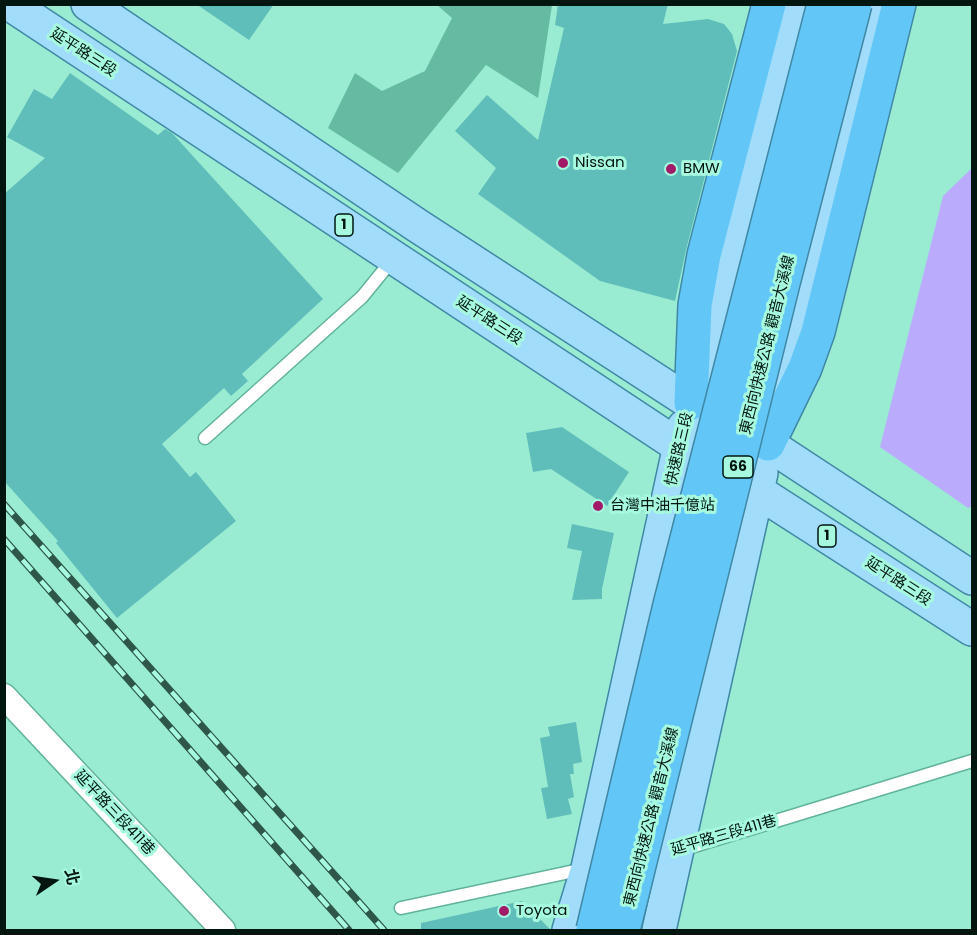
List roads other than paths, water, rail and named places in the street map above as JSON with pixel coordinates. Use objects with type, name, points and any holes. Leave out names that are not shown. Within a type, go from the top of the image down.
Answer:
[{"type":"highway","points":[[691,403],[695,305],[704,255],[769,4]]},
{"type":"highway","name":"東西向快速公路 觀音大溪線","points":[[594,930],[673,593],[824,4]]},
{"type":"highway","name":"東西向快速公路 觀音大溪線","points":[[623,930],[783,283],[855,4]]},
{"type":"highway","points":[[768,444],[805,368],[818,332],[899,4]]},
{"type":"main road","name":"延平路三段","points":[[10,4],[679,446],[757,491],[972,630]]},
{"type":"main road","points":[[88,4],[418,226],[691,403],[768,444],[972,578]]},
{"type":"main road","name":"快速路三段","points":[[568,930],[588,868],[679,446],[794,4]]},
{"type":"main road","name":"66","points":[[659,930],[666,854],[710,704],[777,401],[878,4]]},
{"type":"main road","points":[[117,75],[142,40]]},
{"type":"main road","points":[[394,258],[418,226]]},
{"type":"street","points":[[630,674],[710,704]]},
{"type":"street","name":"延平路三段411巷","points":[[4,696],[223,930]]},
{"type":"lane","points":[[205,438],[362,297],[394,258]]},
{"type":"lane","name":"延平路三段411巷","points":[[400,908],[666,854],[972,761]]},
{"type":"railway","points":[[4,504],[384,930]]},
{"type":"railway","points":[[4,539],[349,930]]},
{"type":"place","name":"Nissan","points":[[563,163]]},
{"type":"place","name":"BMW","points":[[671,169]]},
{"type":"place","name":"台灣中油千億站","points":[[598,506]]},
{"type":"place","name":"Toyota","points":[[504,911]]}]
